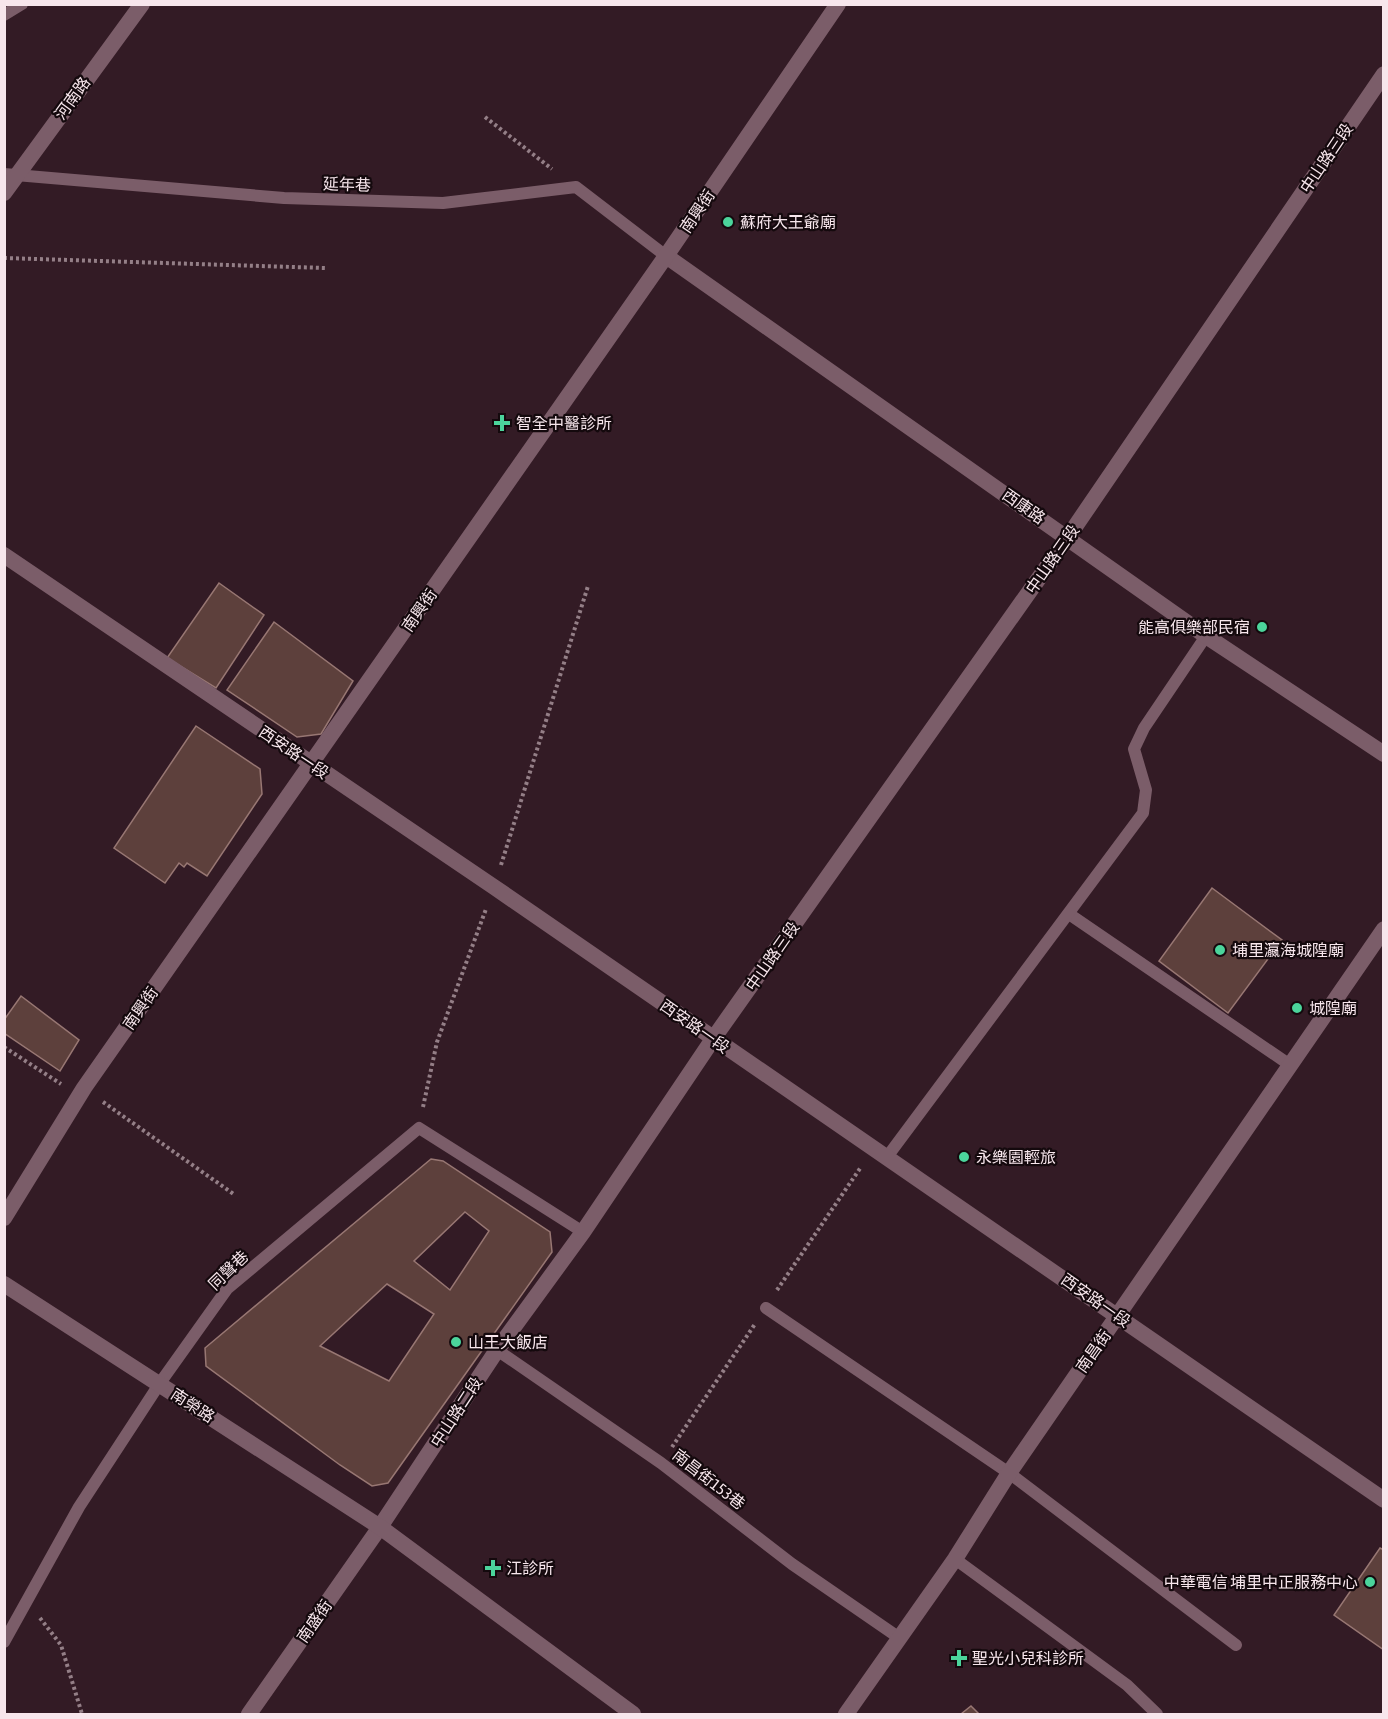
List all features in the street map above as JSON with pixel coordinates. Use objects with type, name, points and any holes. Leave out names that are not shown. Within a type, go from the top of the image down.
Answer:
[{"type":"street","name":"河南路","points":[[4,193],[11,174],[142,4]]},
{"type":"street","name":"南興街","points":[[4,1218],[81,1092],[666,256],[838,4]]},
{"type":"street","name":"中山路三段","points":[[713,1039],[1068,537],[1383,74]]},
{"type":"street","name":"西康路","points":[[666,256],[1206,636],[1383,754]]},
{"type":"street","name":"西安路一段","points":[[4,555],[494,887],[1118,1315],[1383,1500]]},
{"type":"street","name":"南昌街","points":[[846,1714],[955,1559],[1009,1473],[1383,929]]},
{"type":"street","name":"中山路二段","points":[[380,1527],[497,1350],[583,1232],[713,1039]]},
{"type":"street","name":"南榮路","points":[[4,1284],[380,1527]]},
{"type":"street","name":"南盛街","points":[[249,1714],[380,1527]]},
{"type":"street","points":[[380,1527],[633,1714]]},
{"type":"lane","points":[[4,15],[22,4]]},
{"type":"lane","name":"延年巷","points":[[11,174],[284,198],[443,203],[576,188]]},
{"type":"lane","points":[[576,188],[666,256]]},
{"type":"lane","points":[[887,1157],[1143,813],[1146,790],[1134,748],[1144,728],[1206,636]]},
{"type":"lane","points":[[1069,914],[1290,1065]]},
{"type":"lane","points":[[419,1128],[583,1232]]},
{"type":"lane","name":"同聲巷","points":[[4,1642],[79,1507],[160,1383],[227,1289],[419,1128]]},
{"type":"lane","points":[[766,1308],[1009,1473],[1236,1644]]},
{"type":"lane","name":"南昌街153巷","points":[[497,1350],[662,1463],[792,1564],[898,1637]]},
{"type":"lane","points":[[955,1559],[1127,1685],[1158,1714]]},
{"type":"path","points":[[485,117],[576,188]]},
{"type":"path","points":[[4,258],[326,268]]},
{"type":"path","points":[[419,1128],[437,1042],[494,887],[588,586]]},
{"type":"path","points":[[4,1047],[81,1092],[236,1195]]},
{"type":"path","points":[[26,1601],[61,1645],[82,1714]]},
{"type":"building","points":[[219,583],[264,615],[216,688],[167,658]]},
{"type":"building","points":[[274,622],[353,681],[321,734],[297,737],[227,690]]},
{"type":"building","points":[[196,726],[260,769],[262,794],[207,876],[187,863],[184,867],[179,863],[165,883],[114,848]]},
{"type":"building","name":"埔里瀛海城隍廟","points":[[1212,888],[1282,940],[1228,1013],[1159,961]]},
{"type":"building","points":[[21,996],[79,1040],[60,1071],[4,1033],[4,1020]]},
{"type":"building","points":[[431,1159],[443,1161],[550,1232],[552,1252],[388,1483],[372,1486],[340,1465],[206,1366],[205,1348]],"holes":[[[465,1212],[489,1231],[450,1290],[414,1261]],[[387,1284],[434,1314],[389,1381],[320,1346]]]},
{"type":"building","name":"中華電信 埔里中正服務中心","points":[[1380,1548],[1384,1550],[1384,1650],[1334,1615]]},
{"type":"building","points":[[971,1706],[979,1714],[961,1714]]},
{"type":"place","name":"蘇府大王爺廟","points":[[728,222]]},
{"type":"place","name":"智全中醫診所","points":[[502,423]]},
{"type":"place","name":"能高俱樂部民宿","points":[[1262,627]]},
{"type":"place","name":"埔里瀛海城隍廟","points":[[1220,950]]},
{"type":"place","name":"城隍廟","points":[[1297,1008]]},
{"type":"place","name":"永樂園輕旅","points":[[964,1157]]},
{"type":"place","name":"山王大飯店","points":[[456,1342]]},
{"type":"place","name":"江診所","points":[[493,1568]]},
{"type":"place","name":"中華電信 埔里中正服務中心","points":[[1370,1582]]},
{"type":"place","name":"聖光小兒科診所","points":[[959,1658]]}]
